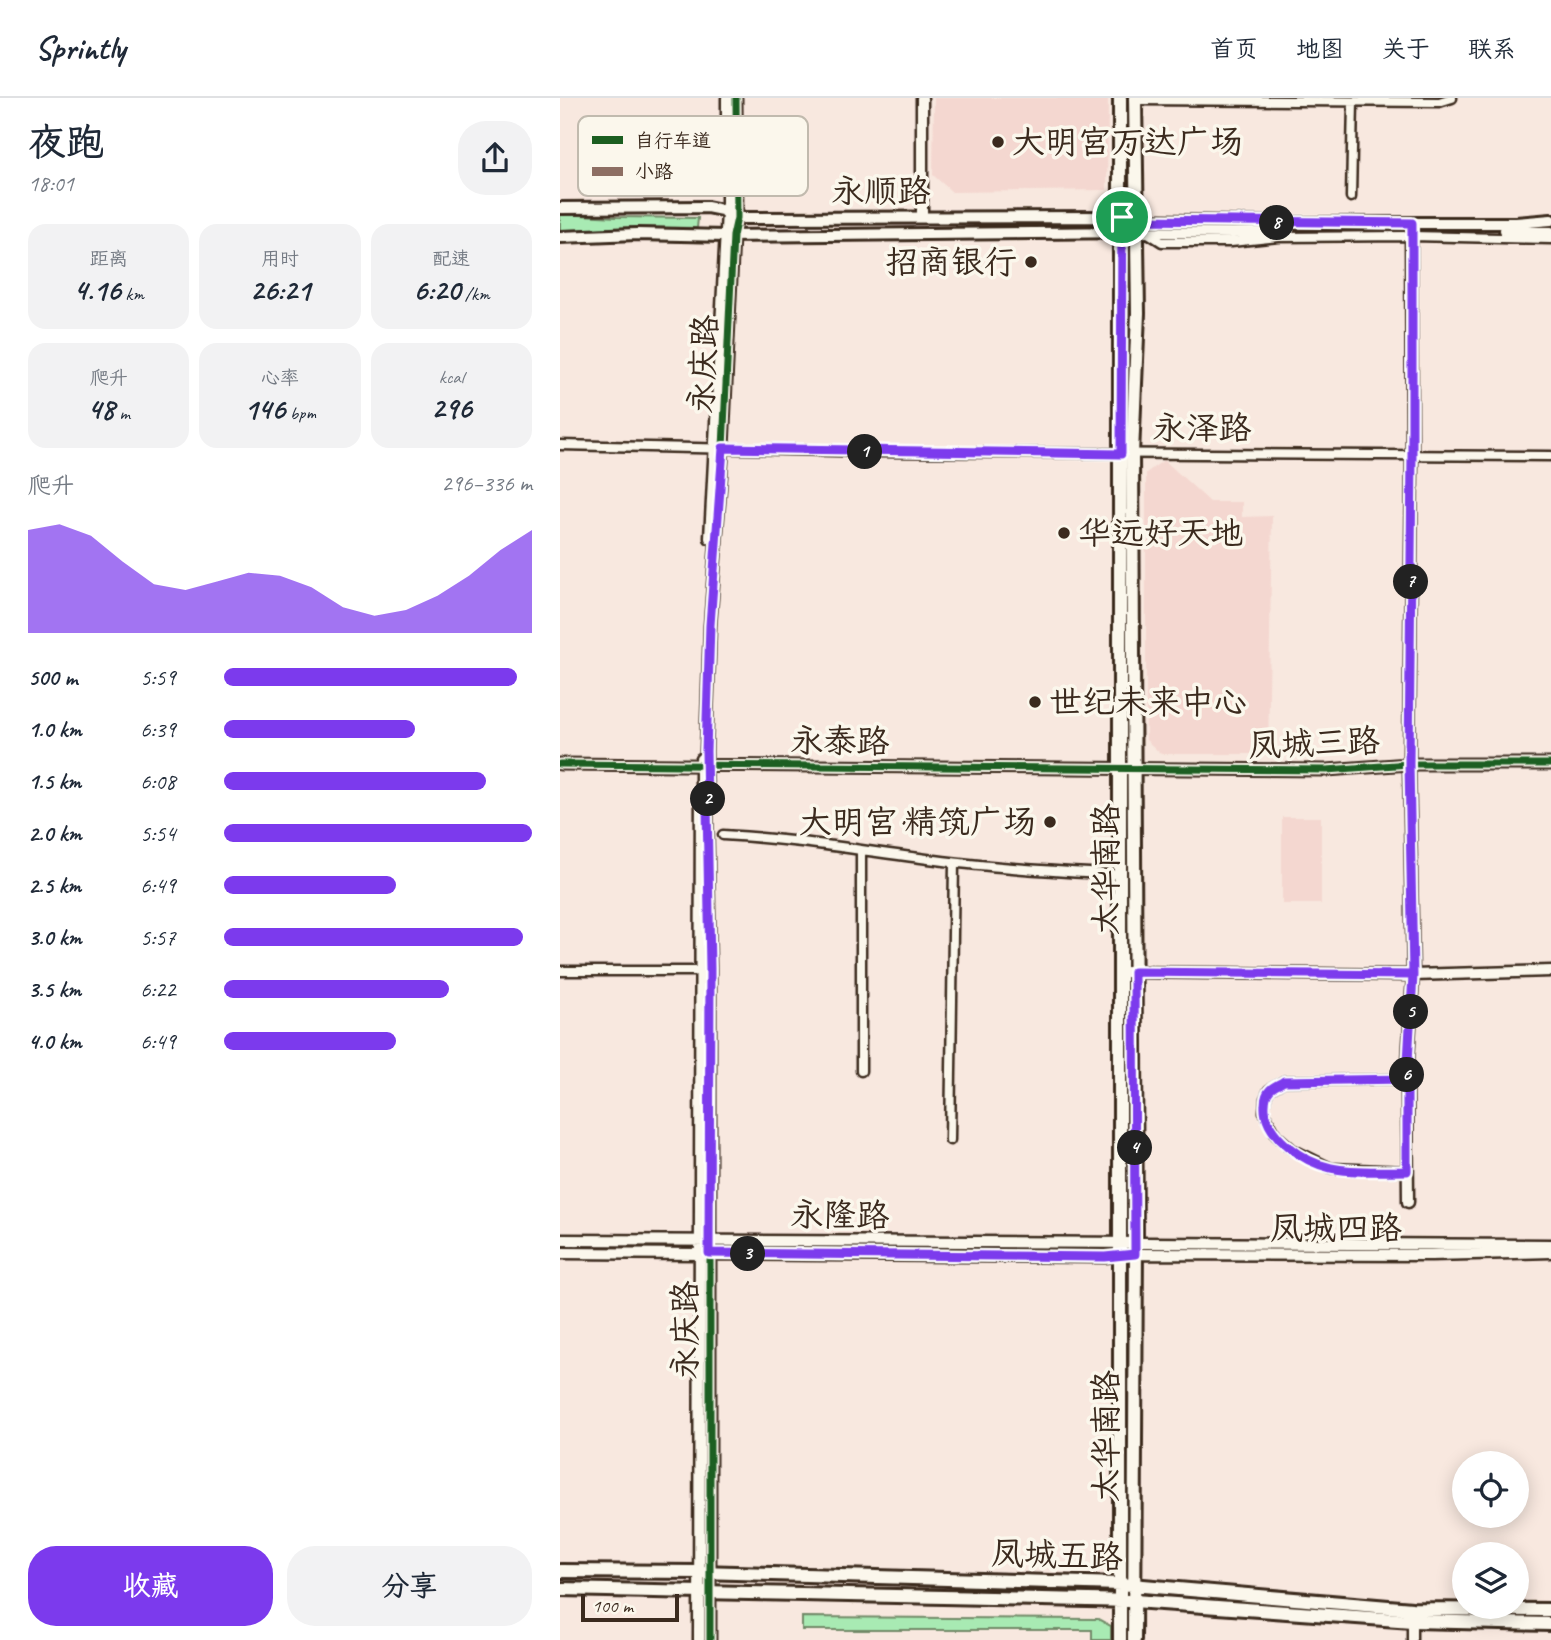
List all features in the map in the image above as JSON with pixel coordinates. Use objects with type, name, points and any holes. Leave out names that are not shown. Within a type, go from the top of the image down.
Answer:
[{"type":"main road","name":"太华南路","points":[[1120,98],[1127,454],[1128,972],[1135,1249],[1134,1640]]},
{"type":"main road","name":"太华南路","points":[[1127,454],[1138,313],[1140,228],[1135,99]]},
{"type":"main road","points":[[560,208],[707,207],[727,211],[737,218]]},
{"type":"main road","name":"永顺路","points":[[737,218],[1122,217],[1140,228]]},
{"type":"main road","points":[[1412,229],[1551,220]]},
{"type":"main road","points":[[1140,228],[1551,232]]},
{"type":"main road","name":"永顺路","points":[[560,237],[637,234],[729,236],[1121,232],[1140,228]]},
{"type":"main road","name":"太华南路","points":[[1120,1640],[1120,1250],[1128,972],[1122,875],[1127,769]]},
{"type":"main road","name":"凤城五路","points":[[560,1571],[1120,1584],[1412,1615],[1551,1611]]},
{"type":"main road","name":"凤城五路","points":[[560,1589],[1134,1601],[1551,1624]]},
{"type":"street","name":"永庆路","points":[[726,98],[726,116]]},
{"type":"street","name":"永庆路","points":[[736,98],[736,116]]},
{"type":"street","points":[[922,98],[922,217]]},
{"type":"street","points":[[1135,99],[1439,102],[1452,98]]},
{"type":"street","points":[[1350,100],[1351,197]]},
{"type":"street","name":"永庆路","points":[[699,1640],[704,1593],[704,764],[729,236],[727,196]]},
{"type":"street","name":"永庆路","points":[[729,236],[737,218],[737,196]]},
{"type":"street","points":[[1140,228],[1162,242],[1231,242],[1412,229],[1551,239]]},
{"type":"street","points":[[1408,1202],[1407,1079],[1413,975],[1409,764],[1412,229]]},
{"type":"street","name":"永泽路","points":[[560,445],[1127,454],[1551,456]]},
{"type":"street","name":"永泰路","points":[[560,764],[1127,769]]},
{"type":"street","name":"凤城三路","points":[[1127,769],[1328,770],[1409,764],[1551,764]]},
{"type":"street","points":[[723,835],[772,838],[954,863],[1122,875]]},
{"type":"street","points":[[861,850],[862,1071]]},
{"type":"street","points":[[950,1140],[954,863]]},
{"type":"street","points":[[560,971],[706,971]]},
{"type":"street","points":[[1128,972],[1413,975],[1551,971]]},
{"type":"street","points":[[1407,1079],[1284,1081],[1269,1090],[1264,1112],[1276,1135],[1311,1160],[1331,1168],[1407,1171]]},
{"type":"street","name":"永隆路","points":[[560,1240],[704,1240],[1120,1250]]},
{"type":"street","name":"凤城四路","points":[[1120,1250],[1551,1245]]},
{"type":"street","name":"凤城四路","points":[[1135,1249],[1431,1255],[1551,1252]]},
{"type":"street","name":"永隆路","points":[[560,1253],[1120,1250]]},
{"type":"street","name":"永庆路","points":[[704,1593],[710,1640]]},
{"type":"street","points":[[1412,1615],[1412,1640]]},
{"type":"shaded area","points":[[934,98],[1108,98],[1107,190],[952,192],[933,175]]},
{"type":"shaded area","points":[[1164,460],[1210,502],[1242,502],[1242,517],[1272,516],[1268,754],[1161,754],[1146,740],[1146,473]]},
{"type":"shaded area","points":[[1282,817],[1321,817],[1321,904],[1282,904]]},
{"type":"green space","points":[[560,214],[698,218],[697,228],[630,227],[560,231]]},
{"type":"green space","points":[[802,1617],[1098,1619],[1111,1626],[1111,1640],[1092,1640],[1092,1630],[802,1630]]},
{"type":"marked path","points":[[1407,1079],[1284,1081],[1269,1090],[1264,1112],[1276,1135],[1292,1149],[1331,1168],[1407,1171]]},
{"type":"cycle path","points":[[736,98],[736,116]]},
{"type":"cycle path","points":[[710,1640],[710,968],[706,751],[710,626],[737,196]]},
{"type":"cycle path","points":[[560,764],[1327,770],[1409,764],[1551,764]]},
{"type":"place","name":"大明宫万达广场","points":[[998,142]]},
{"type":"place","name":"招商银行","points":[[1031,262]]},
{"type":"place","name":"华远好天地","points":[[1064,533]]},
{"type":"place","name":"世纪未来中心","points":[[1035,702]]},
{"type":"place","name":"大明宫·精筑广场","points":[[1050,822]]},
{"type":"route","points":[[1122,217],[1121,454],[723,448],[710,625],[706,751],[710,968],[709,1253],[1105,1257],[1135,1254],[1134,972],[1413,975],[1407,1079],[1284,1081],[1269,1090],[1264,1112],[1276,1135],[1311,1160],[1331,1168],[1407,1171],[1407,1079],[1413,975],[1409,764],[1412,223],[1280,223],[1137,220],[1122,217]]}]
